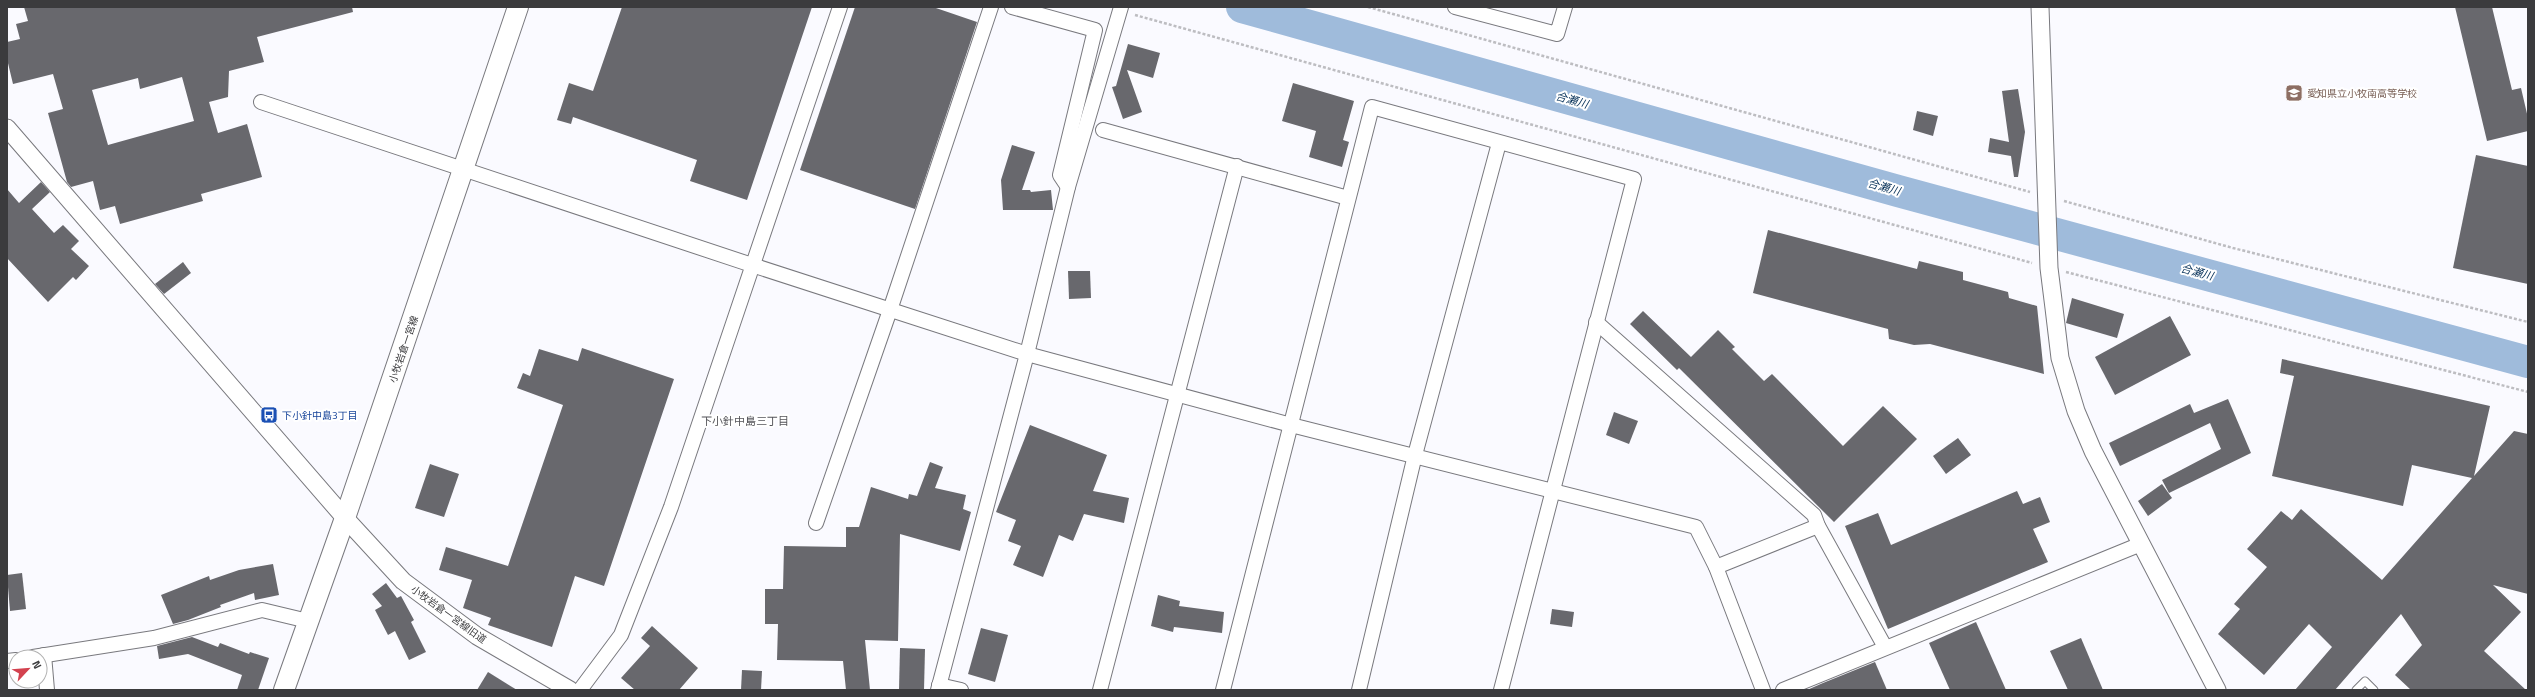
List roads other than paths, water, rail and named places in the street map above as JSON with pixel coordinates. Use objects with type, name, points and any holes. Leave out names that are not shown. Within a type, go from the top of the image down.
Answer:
[{"type":"main road","name":"小牧岩倉一宮線","points":[[284,690],[345,518],[465,168],[518,7]]},
{"type":"street","points":[[580,690],[621,635],[671,507],[840,7]]},
{"type":"street","points":[[816,523],[890,310],[991,7]]},
{"type":"street","points":[[1012,7],[1095,30],[1060,175],[1068,187]]},
{"type":"street","points":[[1455,7],[1557,34],[1565,7]]},
{"type":"street","points":[[2040,7],[2049,268],[2060,358],[2076,412],[2093,451],[2217,690]]},
{"type":"street","points":[[961,690],[939,688],[1027,354],[1068,187],[1121,9]]},
{"type":"street","points":[[261,102],[465,168],[752,266],[1027,354],[1178,393],[1290,425],[1415,455],[1696,527],[1716,567],[1764,690]]},
{"type":"street","points":[[1223,690],[1372,107],[1499,144],[1634,179],[1501,690]]},
{"type":"street","name":"小牧岩倉一宮線旧道","points":[[7,128],[345,518],[404,581],[477,636],[570,690]]},
{"type":"street","points":[[1103,130],[1348,198]]},
{"type":"street","points":[[1358,690],[1415,455],[1499,144]]},
{"type":"street","points":[[1100,690],[1237,166]]},
{"type":"street","points":[[1596,322],[1814,515],[1818,526],[1885,647]]},
{"type":"street","points":[[1716,567],[1818,526]]},
{"type":"street","points":[[1783,690],[1885,647],[2141,544]]},
{"type":"street","points":[[48,654],[154,638],[262,610],[308,621]]},
{"type":"lane","points":[[2356,690],[2365,681],[2374,690]]},
{"type":"waterway","name":"合瀬川","points":[[1242,7],[1898,191],[2528,362]]},
{"type":"place","name":"愛知県立小牧南高等学校","points":[[2294,93]]},
{"type":"place","name":"下小針中島3丁目","points":[[269,415]]},
{"type":"district","name":"下小針中島三丁目","points":[[745,421]]}]
